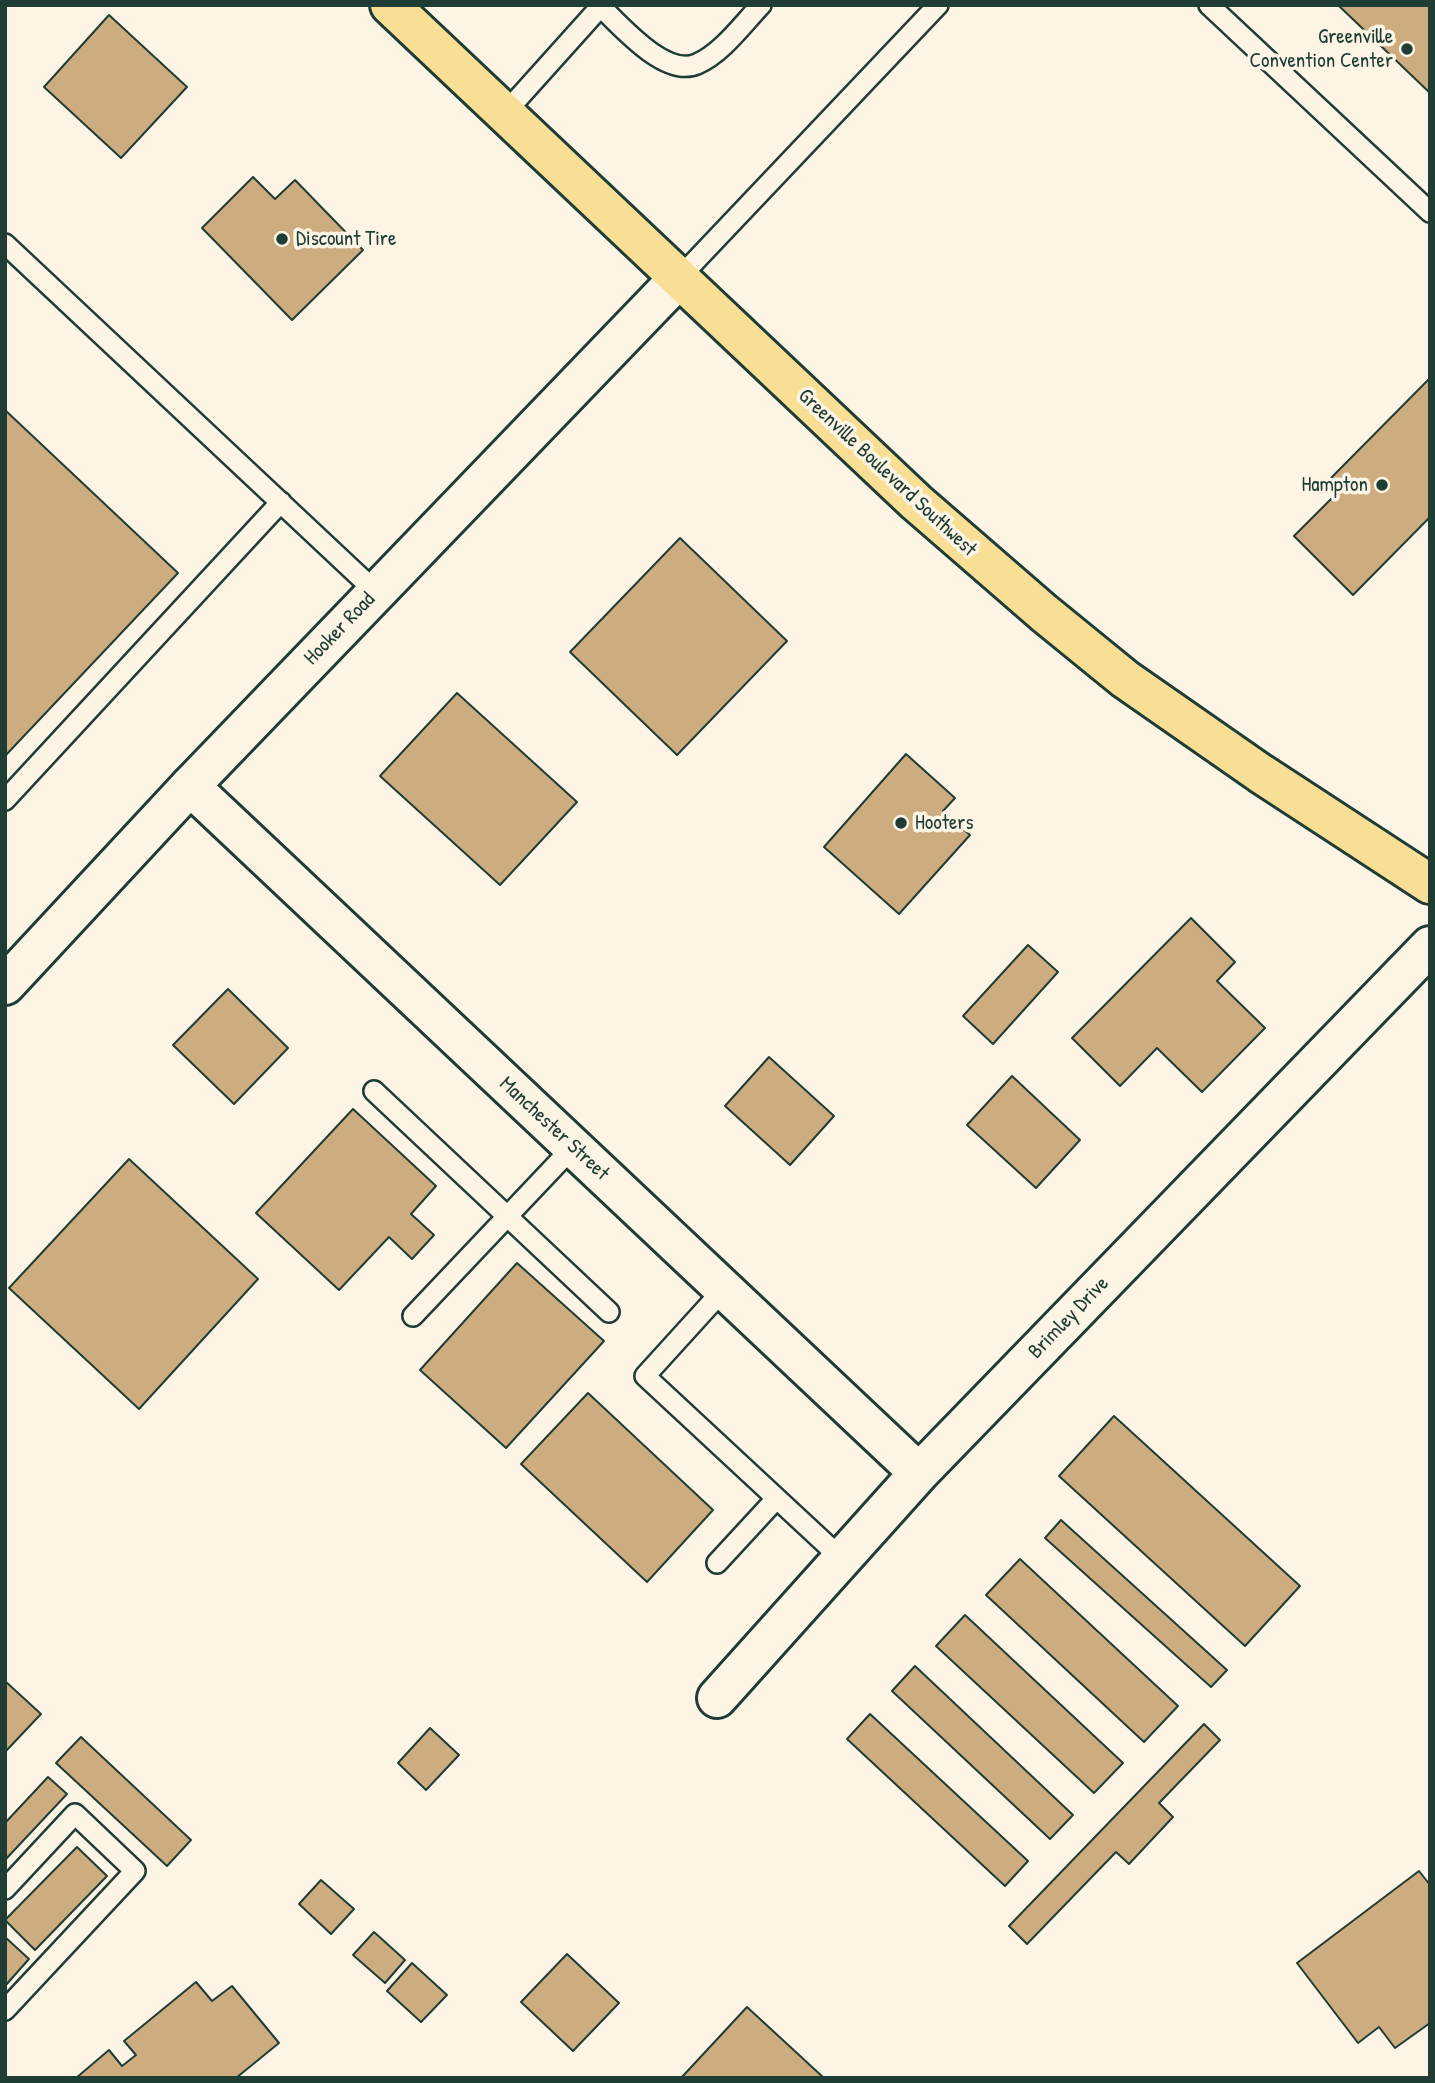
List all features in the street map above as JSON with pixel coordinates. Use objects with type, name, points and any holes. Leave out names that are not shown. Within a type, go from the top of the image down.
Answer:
[{"type":"highway","name":"Greenville Boulevard Southwest","points":[[390,5],[916,502],[1044,614],[1136,687],[1260,773],[1430,884]]},
{"type":"street","name":"Hooker Road","points":[[5,985],[190,786],[680,277]]},
{"type":"street","name":"Manchester Street","points":[[190,786],[919,1473]]},
{"type":"street","name":"Brimley Drive","points":[[717,1698],[919,1473],[1430,946]]},
{"type":"lane","points":[[680,277],[938,5]]},
{"type":"lane","points":[[1209,5],[1430,212]]},
{"type":"lane","points":[[505,113],[600,6],[644,48],[672,65],[695,65],[718,50],[752,8]]},
{"type":"lane","points":[[5,243],[376,592]]},
{"type":"lane","points":[[5,800],[281,502]]},
{"type":"lane","points":[[374,1091],[608,1312]]},
{"type":"lane","points":[[413,1316],[573,1147]]},
{"type":"lane","points":[[724,1289],[645,1376],[842,1559]]},
{"type":"lane","points":[[717,1563],[776,1499]]},
{"type":"lane","points":[[5,1889],[75,1814],[135,1871],[5,2010]]},
{"type":"building","name":"Greenville Convention Center","points":[[1338,5],[1430,5],[1430,93]]},
{"type":"building","points":[[109,15],[187,87],[121,158],[44,87]]},
{"type":"building","name":"Discount Tire","points":[[253,177],[275,199],[295,180],[363,250],[292,320],[202,228]]},
{"type":"building","name":"Hampton","points":[[1430,378],[1430,517],[1353,595],[1294,536],[1339,491],[1329,480]]},
{"type":"building","points":[[5,410],[178,573],[5,756]]},
{"type":"building","points":[[680,538],[787,641],[677,755],[570,652]]},
{"type":"building","points":[[457,693],[577,802],[500,885],[380,776]]},
{"type":"building","name":"Hooters","points":[[906,754],[955,798],[943,811],[970,835],[899,914],[824,847]]},
{"type":"building","points":[[1191,918],[1235,962],[1217,981],[1265,1028],[1202,1092],[1157,1048],[1120,1086],[1072,1038]]},
{"type":"building","points":[[1028,945],[1058,972],[993,1044],[963,1016]]},
{"type":"building","points":[[228,989],[288,1048],[234,1104],[173,1045]]},
{"type":"building","points":[[769,1057],[834,1116],[790,1165],[725,1106]]},
{"type":"building","points":[[1012,1076],[1080,1140],[1036,1188],[967,1125]]},
{"type":"building","points":[[353,1109],[436,1186],[411,1214],[434,1235],[412,1259],[389,1237],[339,1290],[256,1213]]},
{"type":"building","points":[[129,1159],[258,1279],[139,1409],[9,1288]]},
{"type":"building","points":[[517,1263],[604,1341],[506,1448],[420,1370]]},
{"type":"building","points":[[588,1393],[713,1510],[647,1582],[521,1464]]},
{"type":"building","points":[[1114,1416],[1300,1586],[1245,1646],[1059,1476]]},
{"type":"building","points":[[1061,1520],[1227,1670],[1211,1687],[1045,1538]]},
{"type":"building","points":[[1020,1559],[1178,1706],[1144,1742],[986,1595]]},
{"type":"building","points":[[965,1615],[1123,1763],[1094,1793],[936,1646]]},
{"type":"building","points":[[915,1666],[1073,1815],[1050,1839],[892,1691]]},
{"type":"building","points":[[5,1681],[41,1714],[5,1752]]},
{"type":"building","points":[[870,1714],[1028,1861],[1005,1886],[847,1739]]},
{"type":"building","points":[[1204,1724],[1220,1740],[1159,1803],[1173,1817],[1129,1864],[1116,1852],[1027,1944],[1009,1926]]},
{"type":"building","points":[[430,1728],[459,1755],[426,1790],[398,1763]]},
{"type":"building","points":[[81,1737],[191,1840],[167,1866],[56,1763]]},
{"type":"building","points":[[48,1777],[67,1794],[5,1860],[5,1823]]},
{"type":"building","points":[[77,1847],[107,1876],[35,1950],[5,1920]]},
{"type":"building","points":[[1419,1871],[1430,1885],[1430,2023],[1395,2048],[1379,2027],[1358,2043],[1297,1963]]},
{"type":"building","points":[[321,1880],[354,1909],[331,1934],[299,1904]]},
{"type":"building","points":[[374,1932],[405,1960],[385,1983],[353,1955]]},
{"type":"building","points":[[5,1937],[29,1959],[5,1986]]},
{"type":"building","points":[[567,1954],[619,2003],[573,2051],[521,2002]]},
{"type":"building","points":[[412,1963],[447,1995],[421,2022],[387,1991]]},
{"type":"building","points":[[196,1982],[212,2001],[232,1986],[279,2043],[236,2078],[76,2078],[109,2050],[122,2066],[136,2055],[124,2041]]},
{"type":"building","points":[[747,2007],[824,2078],[681,2078]]},
{"type":"place","name":"Greenville Convention Center","points":[[1407,49]]},
{"type":"place","name":"Discount Tire","points":[[282,239]]},
{"type":"place","name":"Hampton","points":[[1382,485]]},
{"type":"place","name":"Hooters","points":[[901,823]]}]
